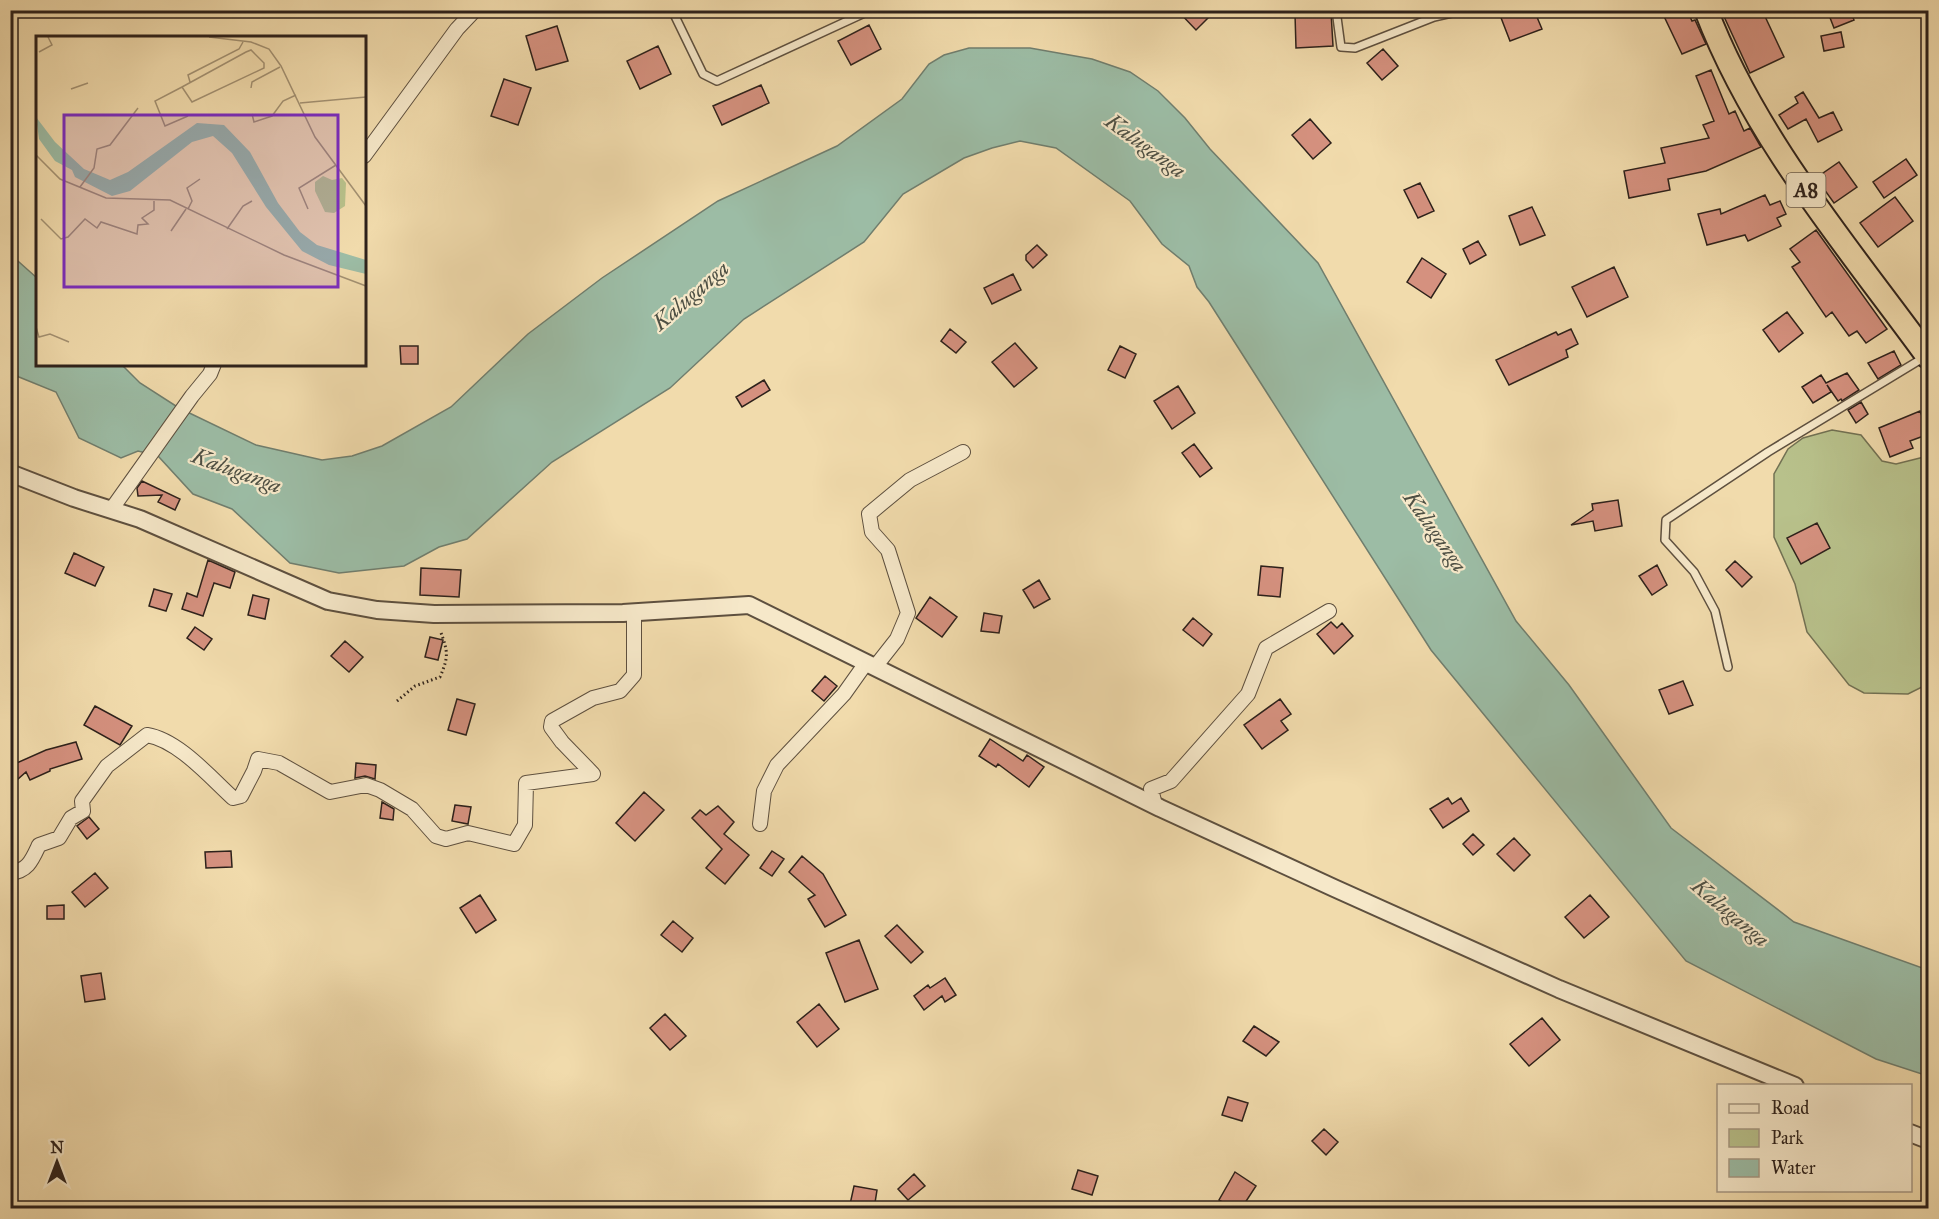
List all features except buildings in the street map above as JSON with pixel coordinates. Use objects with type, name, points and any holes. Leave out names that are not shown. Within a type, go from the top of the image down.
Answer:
[{"type":"highway","name":"A8","points":[[1706,10],[1721,51],[1779,154],[1928,356]]},
{"type":"street","points":[[366,153],[457,29],[475,10]]},
{"type":"street","points":[[111,510],[210,374],[213,366]]},
{"type":"street","points":[[760,824],[764,791],[777,765],[897,639],[908,612],[888,550],[872,532],[869,514],[910,480],[963,452]]},
{"type":"street","points":[[10,473],[140,519],[328,601],[377,610],[434,614],[634,613],[748,605],[1155,805],[1559,989],[1790,1084]]},
{"type":"street","points":[[1155,805],[1151,789],[1170,781],[1248,694],[1266,648],[1329,611]]},
{"type":"street","points":[[10,873],[20,872],[29,866],[39,845],[59,838],[71,818],[83,811],[82,801],[107,766],[147,735],[158,737],[191,759],[232,798],[241,796],[258,759],[279,763],[330,792],[366,785],[380,790],[412,809],[436,836],[446,839],[468,833],[514,844],[525,825],[526,783],[593,774],[562,742],[551,727],[552,721],[593,698],[620,691],[634,675],[634,613]]},
{"type":"street","points":[[1912,1133],[1929,1140]]},
{"type":"lane","points":[[672,10],[703,74],[717,81],[871,10]]},
{"type":"lane","points":[[1336,10],[1341,47],[1354,48],[1434,17],[1465,10]]},
{"type":"lane","points":[[1728,667],[1715,612],[1694,572],[1665,540],[1666,520],[1768,452],[1928,356]]},
{"type":"path","points":[[397,701],[415,686],[440,677],[447,659],[445,644],[434,614]]},
{"type":"green space","points":[[1832,430],[1861,435],[1882,461],[1896,464],[1928,456],[1928,684],[1908,694],[1864,693],[1849,685],[1807,632],[1795,584],[1774,537],[1774,474],[1788,449],[1803,438]]},
{"type":"water","name":"Kaluganga","points":[[969,48],[1030,48],[1092,59],[1130,72],[1158,91],[1185,118],[1210,149],[1318,263],[1516,621],[1569,685],[1671,828],[1794,922],[1928,970],[1928,1076],[1876,1059],[1686,961],[1431,650],[1209,302],[1197,287],[1189,266],[1162,244],[1130,201],[1056,148],[1020,141],[992,148],[964,158],[903,194],[864,242],[744,319],[670,388],[552,462],[467,539],[439,547],[404,566],[339,573],[290,563],[232,509],[193,494],[158,456],[138,451],[121,458],[79,438],[56,392],[11,372],[10,254],[36,277],[36,366],[123,366],[140,383],[179,408],[256,445],[322,460],[352,456],[382,446],[451,407],[528,334],[602,278],[718,201],[837,146],[902,99],[929,64],[944,55]]}]
